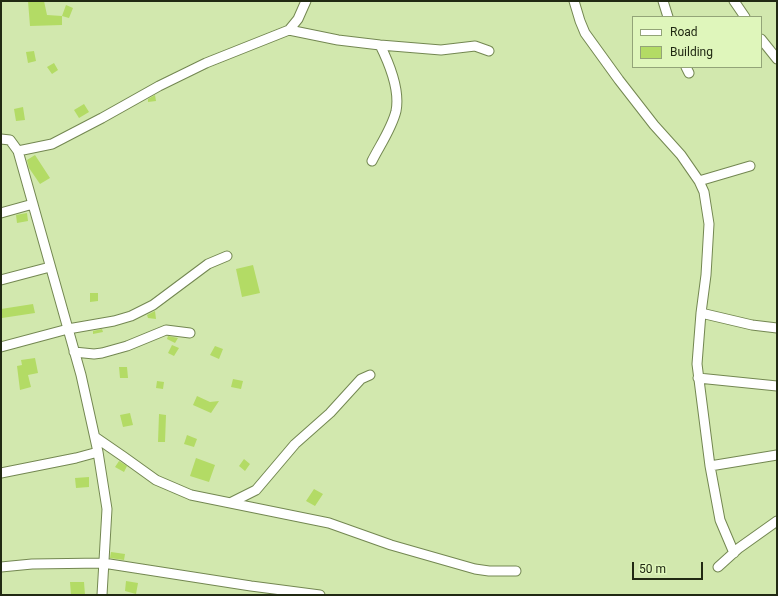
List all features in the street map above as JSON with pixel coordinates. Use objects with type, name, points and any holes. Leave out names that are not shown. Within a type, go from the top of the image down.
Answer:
[{"type":"street","points":[[18,151],[52,144],[186,73],[289,30],[298,19],[306,1]]},
{"type":"street","points":[[574,1],[585,33],[654,125],[681,155],[699,181],[704,192],[709,224],[706,275],[697,364],[698,378],[710,466],[720,520],[734,553]]},
{"type":"street","points":[[663,1],[668,16]]},
{"type":"street","points":[[734,1],[744,16]]},
{"type":"street","points":[[289,30],[338,40],[380,45],[441,50],[474,46],[489,51]]},
{"type":"street","points":[[762,40],[777,59]]},
{"type":"street","points":[[372,161],[386,136],[396,111],[396,95],[388,62],[380,45]]},
{"type":"street","points":[[1,139],[10,140],[18,151],[68,329],[95,437],[107,509],[102,595]]},
{"type":"street","points":[[699,181],[750,166]]},
{"type":"street","points":[[1,213],[33,204]]},
{"type":"street","points":[[1,347],[68,329],[114,321],[131,316],[153,305],[208,264],[227,256]]},
{"type":"street","points":[[1,280],[50,267]]},
{"type":"street","points":[[701,313],[752,325],[777,328]]},
{"type":"street","points":[[74,352],[94,354],[102,353],[127,346],[166,330],[190,333]]},
{"type":"street","points":[[230,503],[256,490],[295,444],[330,413],[362,379],[370,374]]},
{"type":"street","points":[[698,378],[777,386]]},
{"type":"street","points":[[95,437],[156,480],[190,495],[329,523],[391,545],[475,569],[489,571],[516,571]]},
{"type":"street","points":[[1,473],[76,458],[98,452]]},
{"type":"street","points":[[710,466],[777,455]]},
{"type":"street","points":[[718,567],[734,553],[777,522]]},
{"type":"street","points":[[1,567],[32,564],[103,563],[320,595]]},
{"type":"building","points":[[28,1],[44,1],[47,15],[62,16],[62,25],[30,26]]},
{"type":"building","points":[[66,5],[73,8],[69,18],[62,16]]},
{"type":"building","points":[[34,51],[36,61],[28,63],[26,52]]},
{"type":"building","points":[[54,63],[58,70],[52,74],[47,67]]},
{"type":"building","points":[[155,95],[156,101],[148,102],[148,99]]},
{"type":"building","points":[[84,104],[89,112],[79,118],[74,110]]},
{"type":"building","points":[[23,107],[25,120],[16,121],[14,109]]},
{"type":"building","points":[[35,155],[50,178],[40,184],[29,168],[27,160]]},
{"type":"building","points":[[27,213],[28,221],[17,223],[16,215]]},
{"type":"building","points":[[253,265],[260,293],[242,297],[236,269]]},
{"type":"building","points":[[90,293],[98,293],[98,301],[90,302]]},
{"type":"building","points":[[33,304],[35,313],[2,318],[1,309]]},
{"type":"building","points":[[155,311],[156,319],[148,318],[147,315]]},
{"type":"building","points":[[102,329],[103,332],[93,334],[93,331]]},
{"type":"building","points":[[168,336],[178,338],[175,343],[167,339]]},
{"type":"building","points":[[172,345],[179,348],[174,356],[168,353]]},
{"type":"building","points":[[215,346],[223,349],[219,359],[210,355]]},
{"type":"building","points":[[35,358],[38,373],[28,375],[31,387],[20,390],[17,366],[22,365],[21,360]]},
{"type":"building","points":[[119,367],[127,367],[128,378],[120,378]]},
{"type":"building","points":[[233,379],[243,381],[241,389],[231,387]]},
{"type":"building","points":[[157,381],[164,382],[163,389],[156,388]]},
{"type":"building","points":[[197,396],[210,402],[219,401],[211,413],[193,405]]},
{"type":"building","points":[[130,413],[133,425],[123,427],[120,415]]},
{"type":"building","points":[[159,414],[166,415],[165,442],[158,442]]},
{"type":"building","points":[[187,435],[197,439],[194,447],[184,444]]},
{"type":"building","points":[[196,458],[215,465],[209,482],[190,476]]},
{"type":"building","points":[[244,459],[250,464],[245,471],[239,466]]},
{"type":"building","points":[[119,461],[127,466],[124,472],[115,467]]},
{"type":"building","points":[[89,477],[89,487],[76,488],[75,478]]},
{"type":"building","points":[[314,489],[323,494],[315,506],[306,501]]},
{"type":"building","points":[[111,552],[125,554],[124,560],[110,558]]},
{"type":"building","points":[[126,581],[138,583],[136,594],[125,591]]},
{"type":"building","points":[[70,582],[84,582],[85,595],[71,595]]}]
